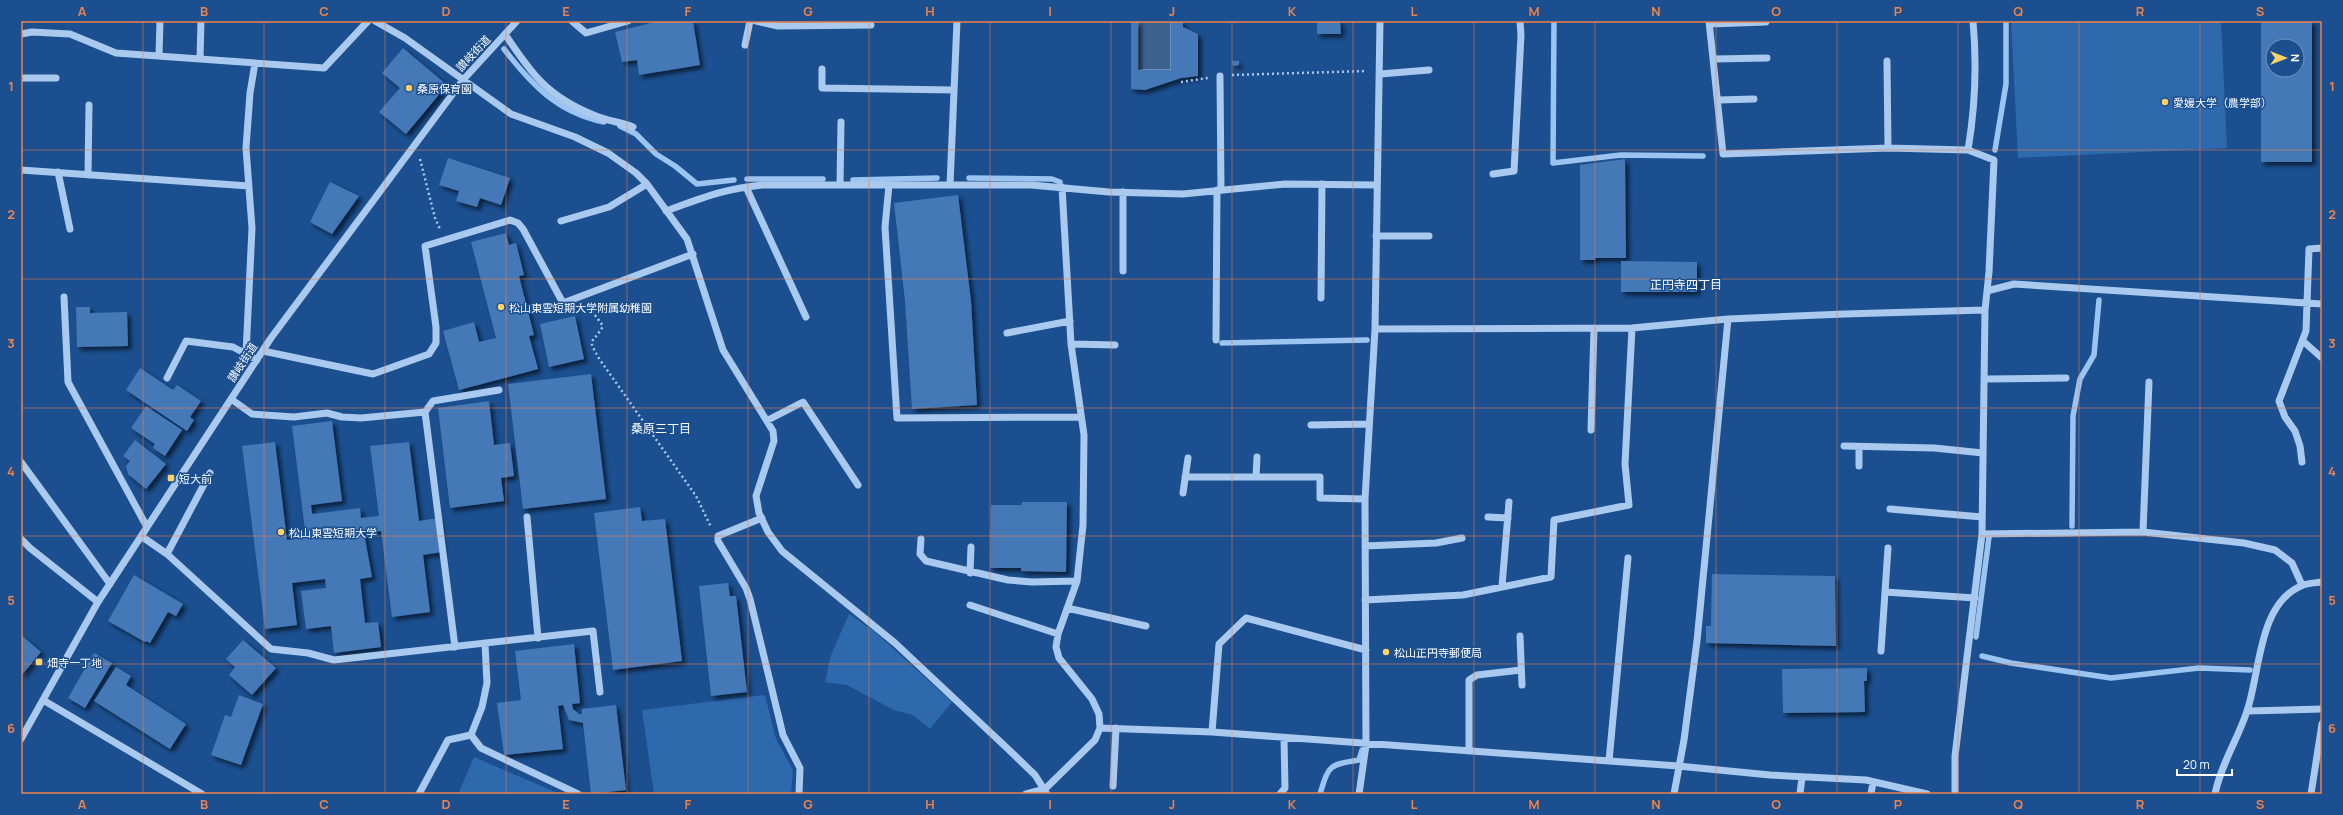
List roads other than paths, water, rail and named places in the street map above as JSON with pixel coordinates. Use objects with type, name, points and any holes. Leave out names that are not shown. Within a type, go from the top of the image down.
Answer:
[{"type":"street","points":[[159,56],[160,21]]},
{"type":"street","points":[[200,59],[201,21]]},
{"type":"street","points":[[21,34],[32,32],[70,34],[116,53],[324,68],[368,21]]},
{"type":"street","points":[[375,21],[406,38],[510,114],[576,137],[608,153],[636,173],[647,184],[687,239],[723,350],[734,370],[768,420],[773,431],[774,441],[756,496],[762,518],[768,532],[782,551],[895,643],[980,720],[1035,775],[1046,791]]},
{"type":"street","name":"讃岐街道","points":[[22,737],[98,602],[263,351],[462,80],[517,21]]},
{"type":"street","points":[[572,21],[586,33],[628,21]]},
{"type":"street","points":[[745,46],[750,21]]},
{"type":"street","points":[[756,21],[778,26],[856,23],[871,25]]},
{"type":"street","points":[[950,185],[957,21]]},
{"type":"street","points":[[1359,794],[1366,744],[1365,499],[1375,328],[1380,21]]},
{"type":"street","points":[[1493,174],[1514,171],[1521,35],[1520,21]]},
{"type":"street","points":[[1968,150],[1974,99],[1975,43],[1973,21]]},
{"type":"street","points":[[1766,22],[1709,22],[1723,154],[1888,148],[1968,150],[1994,160],[1986,310],[1982,534],[1954,756],[1954,794]]},
{"type":"street","points":[[505,34],[526,65],[546,89],[597,116],[617,120],[634,127]]},
{"type":"street","points":[[1714,59],[1767,58]]},
{"type":"street","points":[[1887,61],[1888,148]]},
{"type":"street","points":[[246,354],[252,235],[246,148],[250,93],[255,63]]},
{"type":"street","points":[[822,69],[822,88],[954,90]]},
{"type":"street","points":[[1380,72],[1429,70]]},
{"type":"street","points":[[1216,340],[1220,76]]},
{"type":"street","points":[[21,78],[56,78]]},
{"type":"street","points":[[1718,100],[1754,99]]},
{"type":"street","points":[[88,175],[89,105]]},
{"type":"street","points":[[840,185],[841,122]]},
{"type":"street","points":[[21,170],[249,186]]},
{"type":"street","points":[[58,172],[70,229]]},
{"type":"street","points":[[561,221],[609,207],[647,184]]},
{"type":"street","points":[[666,212],[714,193],[746,187],[840,185],[1031,185],[1123,192],[1183,194],[1285,184],[1377,185]]},
{"type":"street","points":[[1321,298],[1322,184]]},
{"type":"street","points":[[889,185],[885,227],[897,418],[1081,417]]},
{"type":"street","points":[[746,187],[806,317]]},
{"type":"street","points":[[1026,794],[1046,791],[1095,740],[1100,728],[1099,714],[1092,699],[1059,658],[1056,647],[1058,634],[1077,581],[1083,525],[1084,435],[1071,344],[1062,187]]},
{"type":"street","points":[[1123,192],[1123,271]]},
{"type":"street","points":[[263,351],[373,374],[429,354],[436,343],[436,327],[426,246],[510,220],[518,223],[563,303],[581,298],[693,254]]},
{"type":"street","points":[[1376,236],[1429,236]]},
{"type":"street","points":[[2302,462],[2300,446],[2295,431],[2284,417],[2279,402],[2282,390],[2304,342],[2308,303],[2309,250],[2322,248]]},
{"type":"street","points":[[1987,291],[2014,284],[2322,304]]},
{"type":"street","points":[[64,297],[68,382],[147,527]]},
{"type":"street","points":[[1375,328],[1632,328],[1728,319],[1986,310]]},
{"type":"street","points":[[1674,794],[1684,740],[1697,641],[1728,319]]},
{"type":"street","points":[[1007,333],[1070,321]]},
{"type":"street","points":[[1591,430],[1594,328]]},
{"type":"street","points":[[1366,600],[1463,595],[1551,577],[1554,520],[1629,505],[1625,464],[1632,328]]},
{"type":"street","points":[[167,378],[186,341],[233,347],[257,360]]},
{"type":"street","points":[[2304,342],[2322,358]]},
{"type":"street","points":[[1071,344],[1115,345]]},
{"type":"street","points":[[1985,379],[2066,378]]},
{"type":"street","points":[[2143,532],[2149,382]]},
{"type":"street","points":[[455,647],[425,412],[433,402],[499,390]]},
{"type":"street","points":[[231,399],[252,414],[294,417],[327,413],[342,417],[361,418],[425,412]]},
{"type":"street","points":[[768,420],[803,402],[858,485]]},
{"type":"street","points":[[1310,425],[1369,424]]},
{"type":"street","points":[[1844,446],[1934,448],[1983,453]]},
{"type":"street","points":[[1859,447],[1859,466]]},
{"type":"street","points":[[1256,477],[1257,457]]},
{"type":"street","points":[[1183,493],[1188,458]]},
{"type":"street","points":[[21,462],[110,584]]},
{"type":"street","points":[[167,554],[210,473]]},
{"type":"street","points":[[1185,477],[1320,477],[1320,498],[1365,499]]},
{"type":"street","points":[[1502,586],[1509,502]]},
{"type":"street","points":[[1890,509],[1982,517]]},
{"type":"street","points":[[527,517],[538,638]]},
{"type":"street","points":[[1488,517],[1508,518]]},
{"type":"street","points":[[762,518],[718,536],[718,541],[746,588],[750,599],[782,735],[800,768],[798,794]]},
{"type":"street","points":[[1982,534],[2143,532],[2244,543],[2274,550],[2292,563],[2302,585]]},
{"type":"street","points":[[141,536],[167,554],[271,648],[308,653],[334,660],[593,631],[600,692]]},
{"type":"street","points":[[1365,546],[1436,543],[1462,538]]},
{"type":"street","points":[[21,539],[30,548],[98,602]]},
{"type":"street","points":[[921,539],[920,554],[926,561],[970,572],[1032,582],[1077,581]]},
{"type":"street","points":[[970,572],[971,547]]},
{"type":"street","points":[[1881,651],[1888,548]]},
{"type":"street","points":[[1609,761],[1628,558]]},
{"type":"street","points":[[2215,794],[2230,747],[2247,711],[2264,634],[2275,610],[2289,593],[2302,585],[2322,582]]},
{"type":"street","points":[[1885,592],[1974,598]]},
{"type":"street","points":[[970,605],[1058,634]]},
{"type":"street","points":[[1067,608],[1146,626]]},
{"type":"street","points":[[1212,732],[1219,644],[1246,618],[1366,650]]},
{"type":"street","points":[[1520,636],[1522,685]]},
{"type":"street","points":[[471,735],[482,707],[487,683],[485,644]]},
{"type":"street","points":[[1469,751],[1469,680],[1477,675],[1521,670]]},
{"type":"street","points":[[43,700],[202,794]]},
{"type":"street","points":[[2247,711],[2322,709]]},
{"type":"street","points":[[2311,794],[2322,724]]},
{"type":"street","points":[[1100,728],[1212,732],[1678,766],[1873,782],[1928,794]]},
{"type":"street","points":[[1113,786],[1116,728]]},
{"type":"street","points":[[419,794],[448,740],[471,735]]},
{"type":"street","points":[[471,735],[481,748],[578,794]]},
{"type":"street","points":[[1280,794],[1285,788],[1284,738]]},
{"type":"street","points":[[1800,794],[1802,777]]},
{"type":"street","points":[[1871,794],[1873,782]]},
{"type":"waterway","points":[[1554,21],[1553,163],[1621,155],[1703,156]]},
{"type":"waterway","points":[[1995,150],[2006,84],[2006,21]]},
{"type":"waterway","points":[[504,49],[525,74],[559,104],[572,111],[604,122]]},
{"type":"waterway","points":[[620,126],[636,134],[656,154],[675,166],[697,184],[734,180]]},
{"type":"waterway","points":[[853,180],[937,178]]},
{"type":"waterway","points":[[969,178],[1052,179],[1060,182]]},
{"type":"waterway","points":[[747,179],[823,179]]},
{"type":"waterway","points":[[2072,526],[2073,416],[2080,379],[2094,355],[2099,300]]},
{"type":"waterway","points":[[1222,343],[1367,340]]},
{"type":"waterway","points":[[1976,637],[1989,537]]},
{"type":"waterway","points":[[1982,656],[2011,663],[2111,678],[2199,668],[2250,670]]},
{"type":"waterway","points":[[1320,794],[1328,772],[1331,768],[1341,763],[1359,760],[1362,750]]},
{"type":"place","name":"桑原保育園","points":[[409,88]]},
{"type":"place","name":"愛媛大学（農学部）","points":[[2165,102]]},
{"type":"place","name":"松山東雲短期大学附属幼稚園","points":[[501,307]]},
{"type":"place","name":"短大前","points":[[171,478]]},
{"type":"place","name":"松山東雲短期大学","points":[[281,532]]},
{"type":"place","name":"松山正円寺郵便局","points":[[1386,652]]},
{"type":"place","name":"畑寺一丁地","points":[[39,662]]},
{"type":"district","name":"正円寺四丁目","points":[[1686,284]]},
{"type":"district","name":"桑原三丁目","points":[[661,428]]}]
